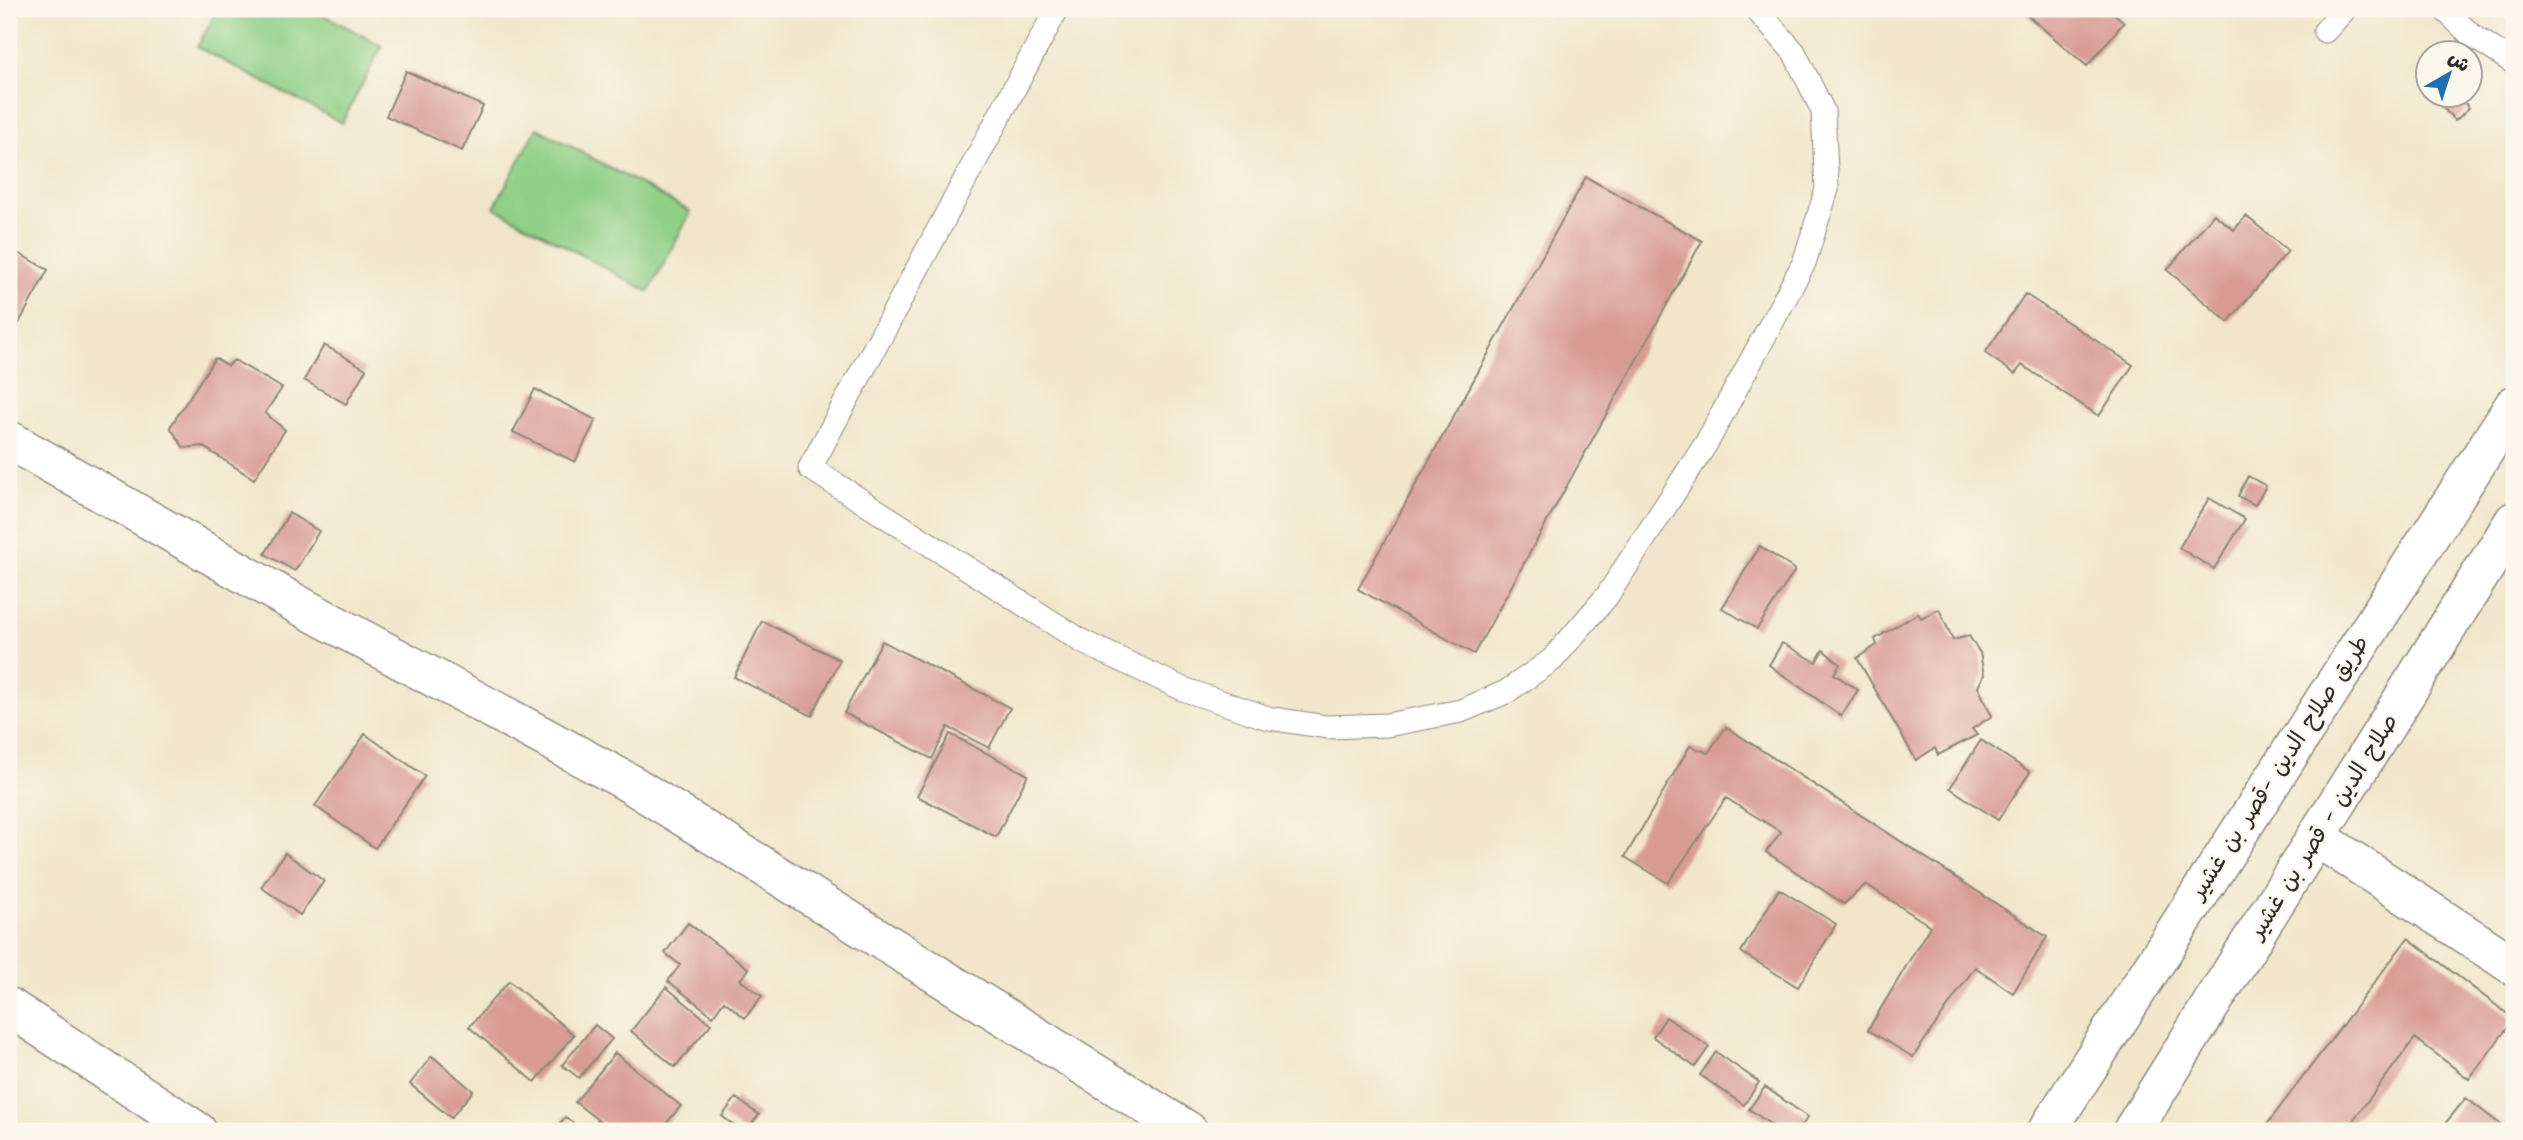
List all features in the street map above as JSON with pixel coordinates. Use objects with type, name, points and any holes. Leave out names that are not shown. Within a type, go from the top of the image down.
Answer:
[{"type":"main road","name":"طريق صلاح الدين -قصر بن غشير","points":[[2047,1131],[2514,405]]},
{"type":"main road","points":[[9,440],[295,603],[626,781],[1188,1131]]},
{"type":"main road","name":"صلاح الدين - قصر بن غشير","points":[[2133,1131],[2514,521]]},
{"type":"main road","points":[[2318,838],[2514,966]]},
{"type":"main road","points":[[9,1007],[197,1131]]},
{"type":"lane","points":[[1057,9],[810,468],[1083,642],[1195,693],[1268,718],[1328,727],[1387,725],[1461,711],[1506,692],[1552,660],[1607,596],[1707,442],[1804,263],[1827,189],[1824,111],[1794,52],[1756,9]]},
{"type":"lane","points":[[2325,31],[2345,9]]},
{"type":"lane","points":[[2444,9],[2470,34],[2514,63]]},
{"type":"green space","points":[[218,9],[313,9],[382,46],[342,123],[197,47]]},
{"type":"green space","points":[[537,128],[691,212],[649,292],[494,207]]},
{"type":"building","points":[[2020,9],[2109,9],[2124,22],[2087,66]]},
{"type":"building","points":[[406,71],[483,106],[462,151],[386,116]]},
{"type":"building","points":[[2443,108],[2469,108],[2455,121]]},
{"type":"building","points":[[1586,177],[1702,241],[1474,654],[1358,589]]},
{"type":"building","points":[[2214,214],[2234,230],[2246,216],[2288,251],[2228,322],[2167,270]]},
{"type":"building","points":[[9,248],[48,270],[13,334],[9,332]]},
{"type":"building","points":[[2025,294],[2133,365],[2099,416],[2022,365],[2015,374],[1985,353]]},
{"type":"building","points":[[324,345],[366,369],[346,404],[304,380]]},
{"type":"building","points":[[215,358],[228,366],[234,360],[282,388],[265,413],[285,430],[254,479],[202,446],[184,448],[170,427]]},
{"type":"building","points":[[535,389],[596,420],[575,462],[513,432]]},
{"type":"building","points":[[2248,476],[2266,486],[2255,505],[2238,496]]},
{"type":"building","points":[[2209,498],[2245,519],[2214,569],[2179,548]]},
{"type":"building","points":[[289,513],[319,531],[295,571],[265,554]]},
{"type":"building","points":[[1760,546],[1795,570],[1757,629],[1722,608]]},
{"type":"building","points":[[1939,609],[1953,640],[1969,636],[1980,653],[1984,675],[1978,687],[1992,716],[1972,729],[1977,735],[1938,755],[1935,748],[1916,760],[1857,658],[1877,645],[1875,639],[1918,613],[1921,618]]},
{"type":"building","points":[[762,621],[840,660],[812,716],[734,677]]},
{"type":"building","points":[[882,641],[1010,708],[989,748],[948,727],[932,759],[844,713]]},
{"type":"building","points":[[1782,643],[1816,662],[1823,650],[1840,664],[1834,674],[1858,690],[1841,716],[1769,665]]},
{"type":"building","points":[[1726,727],[2047,937],[2013,993],[1975,967],[1913,1057],[1868,1030],[1930,926],[1866,884],[1844,904],[1766,852],[1781,832],[1726,798],[1668,883],[1625,857],[1690,746],[1708,753]]},
{"type":"building","points":[[365,734],[425,776],[375,848],[315,806]]},
{"type":"building","points":[[950,734],[1028,775],[996,837],[917,796]]},
{"type":"building","points":[[1981,740],[2030,772],[1998,820],[1950,788]]},
{"type":"building","points":[[285,853],[324,881],[300,915],[261,887]]},
{"type":"building","points":[[1779,889],[1836,924],[1798,987],[1741,952]]},
{"type":"building","points":[[688,923],[749,969],[740,980],[762,996],[745,1018],[724,1001],[713,1016],[668,981],[680,965],[665,953]]},
{"type":"building","points":[[2408,938],[2514,1019],[2469,1079],[2415,1038],[2345,1131],[2262,1131]]},
{"type":"building","points":[[509,981],[574,1035],[535,1082],[469,1027]]},
{"type":"building","points":[[666,987],[711,1024],[675,1067],[631,1031]]},
{"type":"building","points":[[1666,1017],[1709,1047],[1695,1067],[1653,1037]]},
{"type":"building","points":[[595,1025],[612,1039],[579,1078],[562,1065]]},
{"type":"building","points":[[1716,1052],[1759,1082],[1744,1105],[1700,1075]]},
{"type":"building","points":[[615,1053],[681,1106],[660,1131],[612,1131],[575,1102]]},
{"type":"building","points":[[432,1056],[473,1091],[451,1118],[410,1084]]},
{"type":"building","points":[[1765,1087],[1808,1117],[1798,1131],[1780,1131],[1749,1109]]},
{"type":"building","points":[[736,1098],[759,1115],[746,1131],[741,1131],[722,1116]]},
{"type":"building","points":[[2466,1098],[2509,1131],[2450,1131],[2443,1126]]},
{"type":"building","points":[[565,1117],[584,1131],[554,1131]]}]
